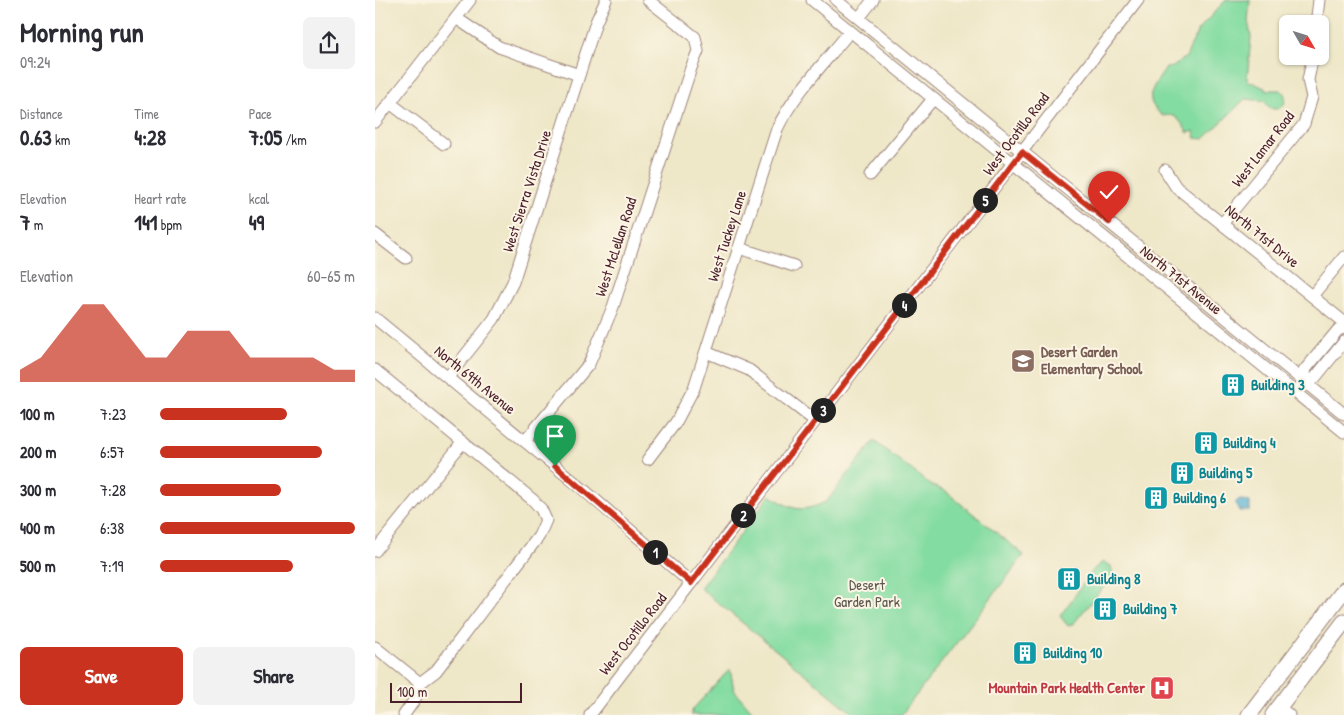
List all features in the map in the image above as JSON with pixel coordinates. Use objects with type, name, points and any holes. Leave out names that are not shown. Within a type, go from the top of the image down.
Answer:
[{"type":"main road","points":[[1249,715],[1344,590]]},
{"type":"main road","points":[[1280,712],[1344,622]]},
{"type":"street","points":[[375,122],[469,0]]},
{"type":"street","name":"West Sierra Vista Drive","points":[[448,377],[494,319],[513,282],[579,75],[606,0]]},
{"type":"street","name":"West McLellan Road","points":[[525,441],[589,364],[613,307],[688,76],[699,51],[695,37],[648,0]]},
{"type":"street","name":"North 71st Avenue","points":[[812,0],[1344,432]]},
{"type":"street","name":"North 71st Avenue","points":[[836,0],[1344,414]]},
{"type":"street","points":[[859,18],[873,0]]},
{"type":"street","name":"West Ocotillo Road","points":[[590,715],[1138,0]]},
{"type":"street","points":[[1317,15],[1319,0]]},
{"type":"street","points":[[456,18],[499,47],[579,75]]},
{"type":"street","name":"West Tuckey Lane","points":[[648,458],[686,406],[706,352],[773,142],[786,110],[850,31]]},
{"type":"street","name":"West Lamar Road","points":[[1222,224],[1304,124],[1312,97],[1308,80],[1311,65]]},
{"type":"street","points":[[870,175],[933,99]]},
{"type":"street","points":[[390,103],[444,144]]},
{"type":"street","name":"North 71st Drive","points":[[1165,170],[1177,187],[1344,322]]},
{"type":"street","points":[[375,234],[407,258]]},
{"type":"street","points":[[739,248],[794,266]]},
{"type":"street","points":[[1312,296],[1344,257]]},
{"type":"street","name":"North 69th Avenue","points":[[375,318],[525,441],[691,583]]},
{"type":"street","points":[[1305,381],[1304,371],[1337,330],[1344,328]]},
{"type":"street","points":[[1295,392],[1305,381],[1314,379],[1344,342]]},
{"type":"street","points":[[706,352],[749,370],[815,422]]},
{"type":"street","points":[[375,370],[533,500],[541,509],[546,520],[539,536],[519,564],[436,671],[420,683],[415,699],[405,715]]},
{"type":"street","points":[[375,551],[463,442]]},
{"type":"street","points":[[375,647],[420,683]]},
{"type":"green space","points":[[1226,0],[1250,0],[1248,20],[1251,37],[1247,80],[1269,90],[1281,90],[1285,95],[1285,100],[1281,107],[1272,109],[1265,101],[1245,99],[1204,139],[1195,138],[1194,131],[1188,133],[1181,122],[1175,117],[1163,116],[1156,110],[1152,104],[1151,92],[1166,68],[1173,67],[1186,57],[1198,30]]},
{"type":"green space","name":"Desert Garden Park","points":[[874,441],[931,485],[945,491],[1024,555],[901,715],[855,715],[700,588],[770,495],[791,507],[803,509],[827,501]]},
{"type":"green space","points":[[1103,562],[1111,566],[1113,575],[1074,623],[1068,626],[1060,616],[1094,569]]},
{"type":"green space","points":[[730,669],[734,690],[755,715],[691,715],[693,709]]},
{"type":"water","points":[[1239,499],[1250,502],[1250,511],[1239,511],[1235,503]]},
{"type":"place","name":"Desert Garden Elementary School","points":[[1023,361]]},
{"type":"place","name":"Building 3","points":[[1233,385]]},
{"type":"place","name":"Building 4","points":[[1206,443]]},
{"type":"place","name":"Building 5","points":[[1182,473]]},
{"type":"place","name":"Building 6","points":[[1156,498]]},
{"type":"place","name":"Building 8","points":[[1069,579]]},
{"type":"place","name":"Building 7","points":[[1105,609]]},
{"type":"place","name":"Building 10","points":[[1025,653]]},
{"type":"place","name":"Mountain Park Health Center","points":[[1162,688]]},
{"type":"route","points":[[555,466],[691,583],[1022,152],[1109,222]]}]
